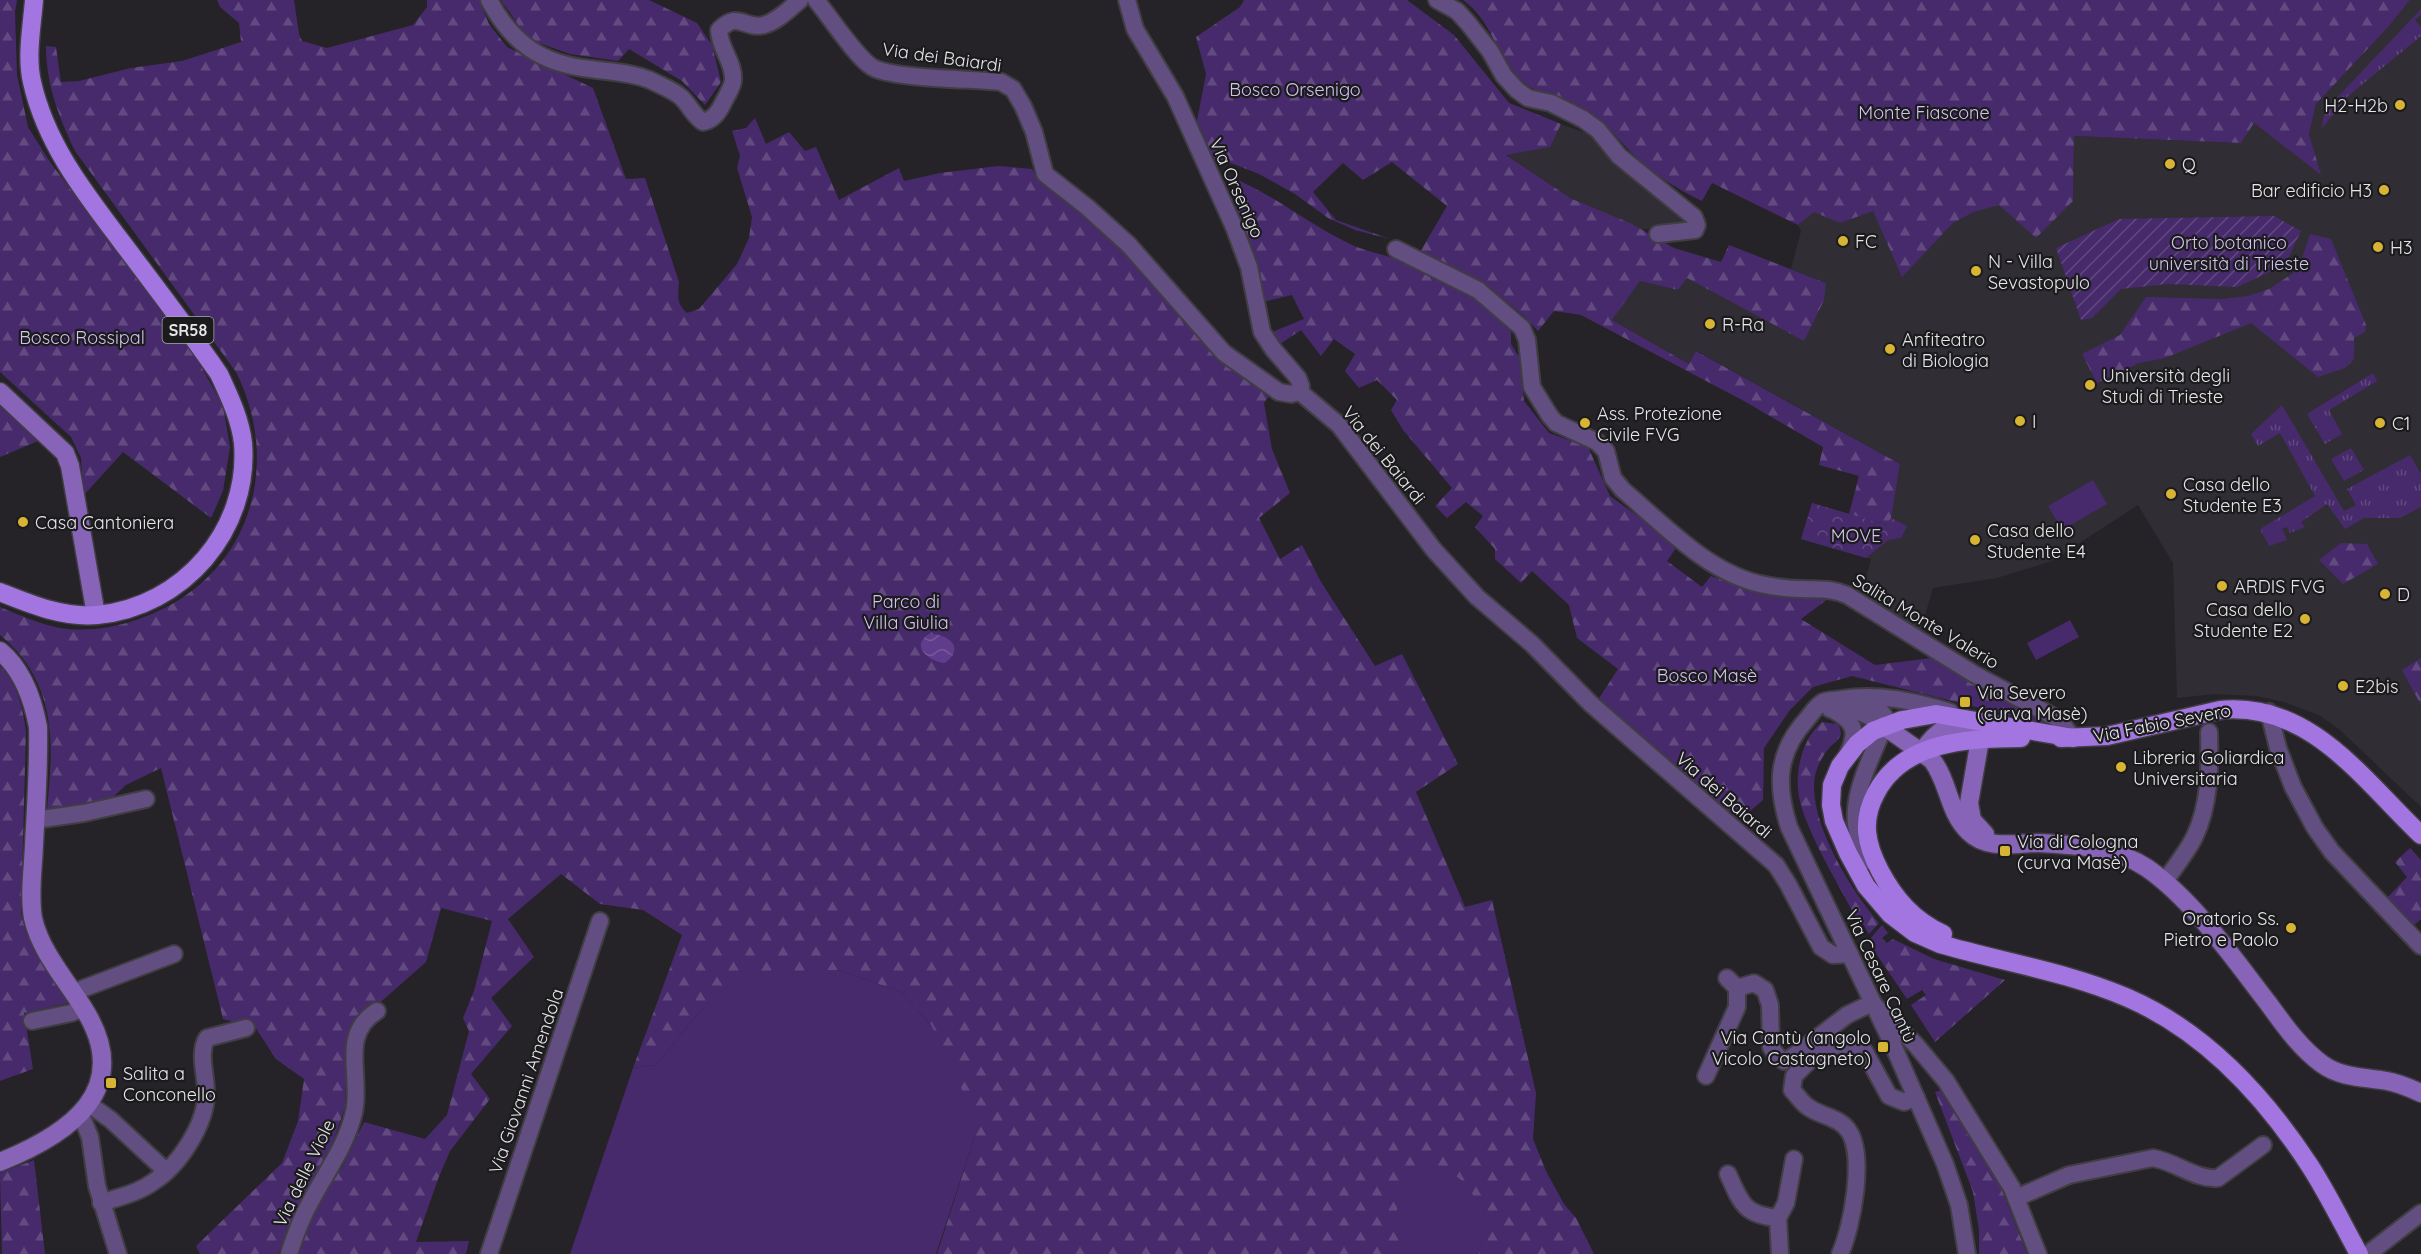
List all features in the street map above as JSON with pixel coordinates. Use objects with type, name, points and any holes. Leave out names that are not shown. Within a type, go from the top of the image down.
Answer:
[{"type":"main road","name":"SR58","points":[[0,592],[47,609],[96,615],[127,609],[159,597],[182,582],[201,564],[229,523],[238,496],[243,466],[243,441],[232,402],[219,374],[92,202],[59,155],[48,132],[31,80],[30,49],[34,0]]},
{"type":"main road","points":[[0,392],[65,453],[70,466],[96,615]]},
{"type":"main road","points":[[0,651],[26,686],[34,707],[38,728],[39,752],[32,875],[33,917],[40,939],[84,1008],[97,1033],[101,1048],[99,1079],[85,1109],[64,1129],[0,1162]]},
{"type":"main road","name":"Via Fabio Severo","points":[[2359,1254],[2311,1167],[2283,1129],[2256,1094],[2196,1037],[2162,1015],[2129,998],[2063,976],[1940,944],[1915,933],[1890,914],[1866,886],[1834,821],[1832,786],[1840,766],[1865,736],[1884,726],[1936,714],[1982,730],[2073,738],[2116,735],[2236,708],[2269,712],[2304,728],[2330,747],[2421,835]]},
{"type":"main road","points":[[1884,726],[1932,760],[1938,768],[1956,818],[1970,834],[1985,842],[1998,844],[2037,843],[2097,849],[2138,862],[2165,880],[2199,918],[2295,1039],[2323,1065],[2344,1075],[2388,1081],[2421,1093]]},
{"type":"main road","points":[[1921,753],[1938,731],[1949,726],[1982,730],[1970,795],[1972,820],[1998,844]]},
{"type":"main road","name":"Via Fabio Severo","points":[[1921,753],[1892,770],[1880,785],[1870,805],[1866,827],[1870,852],[1892,894],[1909,913],[1934,930],[2003,960]]},
{"type":"street","points":[[489,0],[506,28],[521,44],[576,67],[627,73],[648,80],[682,98],[696,118],[703,122],[709,121],[719,112],[733,81],[732,67],[719,40],[719,30],[727,22],[739,20],[762,26],[776,20],[800,0]]},
{"type":"street","name":"Via dei Baiardi","points":[[816,0],[859,55],[873,67],[885,72],[904,75],[1001,82],[1012,89],[1034,132],[1045,174],[1129,245],[1224,353],[1279,392],[1291,394],[1300,392],[1339,425],[1434,550],[1477,597],[1532,644],[1591,704],[1776,865],[1821,947],[1833,955],[1850,954]]},
{"type":"street","name":"Via Orsenigo","points":[[1127,0],[1136,29],[1175,96],[1234,227],[1249,267],[1262,332],[1273,349],[1298,378],[1301,386],[1300,392]]},
{"type":"street","points":[[1437,0],[1457,11],[1468,23],[1516,90],[1528,98],[1551,103],[1583,119],[1598,130],[1619,156],[1694,217],[1697,225],[1695,230],[1658,234]]},
{"type":"street","name":"Salita Monte Valerio","points":[[1396,249],[1478,290],[1522,328],[1527,340],[1532,387],[1550,416],[1556,423],[1597,442],[1605,451],[1613,478],[1623,490],[1705,557],[1724,569],[1757,583],[1804,590],[1826,588],[1847,595],[1974,674],[2058,719],[2073,738]]},
{"type":"street","points":[[1859,696],[1880,708],[1885,717],[1884,726]]},
{"type":"street","name":"Via Cesare Cantù","points":[[1967,1254],[1959,1204],[1945,1164],[1850,954],[1789,827],[1779,783],[1783,759],[1798,728],[1823,702],[1859,696],[1905,700],[1931,706],[1982,730]]},
{"type":"street","points":[[1807,719],[1830,709],[1856,710],[1872,717],[1884,726]]},
{"type":"street","points":[[1830,709],[1845,716],[1852,725],[1853,739],[1848,754]]},
{"type":"street","points":[[2269,712],[2278,748],[2293,787],[2315,828],[2332,852],[2421,946]]},
{"type":"street","name":"Via Fabio Severo","points":[[1884,726],[1861,780],[1855,805],[1854,824],[1858,840],[1866,856],[1892,894]]},
{"type":"street","points":[[2165,880],[2193,840],[2203,816],[2210,762],[2209,732]]},
{"type":"street","points":[[35,820],[84,813],[146,799]]},
{"type":"street","name":"Via Giovanni Amendola","points":[[489,1254],[600,921]]},
{"type":"street","points":[[74,992],[174,954]]},
{"type":"street","points":[[1706,1076],[1717,1056],[1737,1007],[1732,983],[1754,983],[1765,990],[1770,1005],[1771,1047],[1784,1061],[1847,1015],[1872,1003],[1915,1044],[1946,1081],[1998,1163],[2016,1198],[2038,1254]]},
{"type":"street","points":[[32,1021],[84,1008]]},
{"type":"street","name":"Via delle Viole","points":[[289,1254],[310,1201],[348,1132],[354,1110],[357,1079],[354,1054],[357,1033],[362,1023],[377,1011]]},
{"type":"street","points":[[101,1203],[134,1192],[154,1182],[186,1147],[202,1116],[207,1097],[202,1047],[207,1038],[246,1028]]},
{"type":"street","points":[[1840,1254],[1852,1212],[1856,1173],[1855,1148],[1849,1131],[1841,1124],[1808,1107],[1792,1090],[1794,1076],[1813,1057],[1830,1046],[1848,1045],[1865,1052],[1889,1096],[1904,1102],[1916,1097]]},
{"type":"street","points":[[85,1109],[111,1120],[166,1171]]},
{"type":"street","points":[[85,1109],[101,1203],[118,1254]]},
{"type":"street","points":[[2016,1198],[2069,1175],[2153,1158],[2167,1160],[2199,1176],[2218,1178],[2263,1145]]},
{"type":"street","points":[[1780,1254],[1778,1218],[1786,1203],[1794,1159]]},
{"type":"street","points":[[1728,1174],[1746,1209],[1755,1215],[1778,1218]]},
{"type":"street","points":[[2368,1254],[2421,1213]]},
{"type":"shaded area","name":"Università degli Studi di Trieste","points":[[2410,0],[2421,0],[2421,807],[2340,730],[2319,715],[2284,702],[2257,696],[2214,694],[2177,698],[2173,563],[2138,505],[2052,561],[1997,578],[1933,588],[1919,636],[1861,597],[1871,559],[1801,539],[1812,503],[1888,525],[1900,464],[1697,351],[1689,364],[1612,320],[1640,281],[1678,290],[1687,278],[1826,283],[1791,269],[1801,231],[1798,225],[1814,211],[1840,223],[1873,210],[1902,276],[1953,223],[1974,212],[1999,204],[2036,237],[2073,201],[2074,136],[2241,143],[2254,123],[2320,174],[2309,134],[2316,104],[2389,26]]},
{"type":"shaded area","points":[[1561,124],[1588,134],[1607,147],[1688,222],[1641,230],[1572,199],[1505,154],[1549,147]]},
{"type":"green space","name":"Bosco Rossipal","points":[[0,0],[17,0],[15,12],[17,75],[28,127],[50,162],[192,350],[223,406],[230,447],[223,491],[211,518],[123,452],[83,496],[81,458],[71,437],[0,372]]},
{"type":"green space","name":"Parco di Villa Giulia","points":[[217,0],[294,0],[302,41],[327,48],[413,25],[427,7],[427,0],[479,0],[489,24],[507,47],[593,88],[626,179],[645,178],[679,282],[679,303],[687,313],[699,309],[737,264],[749,238],[752,217],[737,168],[740,156],[732,131],[746,128],[755,118],[766,144],[789,132],[805,151],[816,147],[839,200],[899,168],[904,181],[940,173],[998,166],[1032,169],[1037,177],[1107,234],[1272,392],[1264,403],[1272,449],[1290,493],[1259,518],[1280,559],[1302,545],[1321,582],[1375,666],[1402,654],[1458,764],[1416,792],[1465,907],[1492,900],[1536,1093],[1533,1139],[1546,1171],[1564,1204],[1576,1218],[1594,1254],[937,1254],[975,1136],[931,1025],[901,992],[838,970],[701,1010],[656,1065],[633,1068],[682,935],[643,910],[600,904],[561,874],[508,919],[534,957],[491,998],[512,1026],[471,1074],[490,1099],[450,1151],[416,1242],[469,1241],[466,1254],[294,1254],[325,1185],[342,1168],[364,1122],[425,1139],[447,1115],[469,1031],[463,1018],[474,991],[492,921],[441,908],[426,962],[351,1028],[347,1053],[345,1107],[332,1145],[301,1200],[278,1254],[200,1254],[196,1246],[282,1163],[298,1121],[304,1079],[276,1059],[255,1027],[223,1019],[161,768],[126,785],[112,798],[99,804],[75,809],[47,809],[51,761],[48,715],[42,693],[32,673],[19,653],[0,635],[0,607],[45,624],[84,630],[120,625],[143,618],[187,594],[214,571],[235,543],[249,511],[256,478],[256,443],[250,407],[236,372],[75,151],[54,100],[48,74],[46,46],[56,47],[61,82],[79,81],[131,68],[182,61],[241,42],[239,23],[220,7]]},
{"type":"green space","points":[[501,0],[649,0],[697,23],[712,45],[721,82],[705,105],[682,81],[629,49],[618,61],[570,54],[528,39]]},
{"type":"green space","name":"Bosco Orsenigo","points":[[1244,0],[1407,0],[1454,35],[1509,103],[1561,124],[1550,147],[1506,155],[1572,199],[1630,223],[1674,248],[1721,262],[1729,245],[1826,283],[1824,300],[1804,341],[1687,278],[1678,290],[1640,281],[1612,320],[1689,364],[1696,351],[1900,464],[1888,525],[1849,514],[1859,476],[1819,465],[1823,447],[1744,401],[1581,315],[1554,311],[1538,331],[1524,316],[1482,281],[1420,252],[1447,206],[1392,162],[1363,180],[1343,163],[1313,192],[1336,220],[1390,239],[1355,230],[1328,218],[1295,194],[1259,174],[1231,163],[1211,163],[1197,121],[1206,74],[1196,37],[1240,7]]},
{"type":"green space","name":"Monte Fiascone","points":[[1463,0],[2410,0],[2389,26],[2316,104],[2309,134],[2321,175],[2254,123],[2241,143],[2074,136],[2073,201],[2036,238],[1999,205],[1974,212],[1953,223],[1902,277],[1873,211],[1840,223],[1814,212],[1798,225],[1712,183],[1702,201],[1668,182],[1637,158],[1587,110],[1538,91],[1522,81],[1506,62],[1481,19]]},
{"type":"green space","points":[[2421,9],[2421,15],[2415,20],[2421,27],[2421,36],[2347,97],[2322,128],[2323,118],[2331,104]]},
{"type":"green space","name":"Bosco Masè","points":[[1223,174],[1273,198],[1335,237],[1434,275],[1462,291],[1500,320],[1511,332],[1511,344],[1519,357],[1524,401],[1549,433],[1588,447],[1610,496],[1678,545],[1667,561],[1702,587],[1711,576],[1756,593],[1815,599],[1829,598],[1801,619],[1875,665],[1932,658],[2048,725],[1852,676],[1813,687],[1790,710],[1764,748],[1763,800],[1738,821],[1598,700],[1618,669],[1577,638],[1569,605],[1532,571],[1521,583],[1495,559],[1495,549],[1475,527],[1483,516],[1466,502],[1447,518],[1435,506],[1452,488],[1403,430],[1391,410],[1397,400],[1377,380],[1359,388],[1345,371],[1355,354],[1334,339],[1321,356],[1301,330],[1280,344],[1272,332],[1304,319],[1292,295],[1263,302],[1258,270],[1236,211],[1239,187],[1235,181]]},
{"type":"green space","name":"Orto botanico università di Trieste","points":[[2274,216],[2301,231],[2285,265],[2237,287],[2167,284],[2121,289],[2092,318],[2081,320],[2056,248],[2119,219]]},
{"type":"green space","points":[[2310,234],[2331,239],[2366,325],[2365,332],[2354,338],[2354,359],[2345,368],[2318,377],[2251,323],[2165,358],[2139,363],[2097,383],[2082,354],[2120,335],[2146,297],[2222,299],[2248,296],[2269,289],[2298,270]]},
{"type":"green space","points":[[2373,373],[2377,381],[2329,410],[2342,434],[2325,444],[2307,414]]},
{"type":"green space","points":[[0,403],[43,439],[0,457]]},
{"type":"green space","points":[[2282,405],[2344,511],[2356,505],[2347,489],[2410,455],[2421,474],[2421,507],[2400,518],[2364,518],[2345,529],[2327,504],[2301,522],[2305,527],[2290,533],[2287,527],[2282,529],[2287,540],[2269,546],[2260,529],[2315,496],[2280,433],[2258,446],[2251,434]]},
{"type":"green space","points":[[2351,448],[2364,470],[2344,481],[2331,459]]},
{"type":"green space","points":[[2093,480],[2107,504],[2062,530],[2048,506]]},
{"type":"green space","name":"MOVE","points":[[1812,503],[1887,525],[1891,518],[1907,526],[1901,538],[1888,540],[1866,558],[1801,539]]},
{"type":"green space","points":[[2341,543],[2367,544],[2378,564],[2343,584],[2319,560]]},
{"type":"green space","points":[[2070,620],[2079,637],[2036,660],[2027,643]]},
{"type":"green space","points":[[2421,658],[2421,705],[2402,670]]},
{"type":"green space","points":[[0,666],[11,680],[18,696],[26,731],[21,914],[26,932],[68,1003],[24,1013],[33,1069],[0,1081]]},
{"type":"green space","points":[[1822,722],[1838,724],[1841,733],[1825,754],[1816,772],[1814,794],[1818,813],[1824,833],[1844,874],[1879,923],[1869,934],[1860,919],[1855,916],[1830,871],[1800,803],[1798,771],[1802,752],[1810,736]]},
{"type":"green space","points":[[2410,848],[2421,860],[2421,919],[2413,926],[2386,899],[2407,877],[2395,862]]},
{"type":"green space","points":[[1882,925],[1888,933],[1882,938],[1887,943],[1893,939],[1934,959],[2005,980],[1935,1042],[1911,1005],[1926,995],[1922,990],[1907,999],[1877,955],[1870,939]]},
{"type":"green space","points":[[838,970],[901,992],[931,1025],[956,1070],[975,1136],[936,1254],[570,1254],[633,1068],[656,1065],[701,1010],[734,980],[775,972]]},
{"type":"green space","points":[[1943,1090],[1998,1180],[2027,1254],[1979,1254],[1979,1230],[1973,1192],[1935,1092]]},
{"type":"green space","points":[[34,1160],[45,1254],[2,1254],[0,1173]]},
{"type":"green space","points":[[1430,1166],[1458,1177],[1474,1198],[1481,1224],[1479,1254],[1405,1254],[1403,1251],[1397,1227],[1398,1201],[1409,1178]]},
{"type":"water","points":[[929,634],[942,636],[952,642],[954,652],[945,663],[928,657],[921,648],[923,639]]},
{"type":"place","name":"H2-H2b","points":[[2400,105]]},
{"type":"place","name":"Q","points":[[2170,164]]},
{"type":"place","name":"Bar edificio H3","points":[[2384,190]]},
{"type":"place","name":"FC","points":[[1843,241]]},
{"type":"place","name":"H3","points":[[2378,247]]},
{"type":"place","name":"N - Villa Sevastopulo","points":[[1976,271]]},
{"type":"place","name":"R-Ra","points":[[1710,324]]},
{"type":"place","name":"Anfiteatro di Biologia","points":[[1890,349]]},
{"type":"place","name":"Università degli Studi di Trieste","points":[[2090,385]]},
{"type":"place","name":"I","points":[[2020,421]]},
{"type":"place","name":"Ass. Protezione Civile FVG","points":[[1585,423]]},
{"type":"place","name":"C1","points":[[2380,423]]},
{"type":"place","name":"Casa dello Studente E3","points":[[2171,494]]},
{"type":"place","name":"Casa Cantoniera","points":[[23,522]]},
{"type":"place","name":"Casa dello Studente E4","points":[[1975,540]]},
{"type":"place","name":"ARDIS FVG","points":[[2222,586]]},
{"type":"place","name":"D","points":[[2385,594]]},
{"type":"place","name":"Casa dello Studente E2","points":[[2305,619]]},
{"type":"place","name":"E2bis","points":[[2343,686]]},
{"type":"place","name":"Via Severo (curva Masè)","points":[[1965,702]]},
{"type":"place","name":"Libreria Goliardica Universitaria","points":[[2121,767]]},
{"type":"place","name":"Via di Cologna (curva Masè)","points":[[2005,851]]},
{"type":"place","name":"Oratorio Ss. Pietro e Paolo","points":[[2291,928]]},
{"type":"place","name":"Via Cantù (angolo Vicolo Castagneto)","points":[[1883,1047]]},
{"type":"place","name":"Salita a Conconello","points":[[111,1083]]}]
